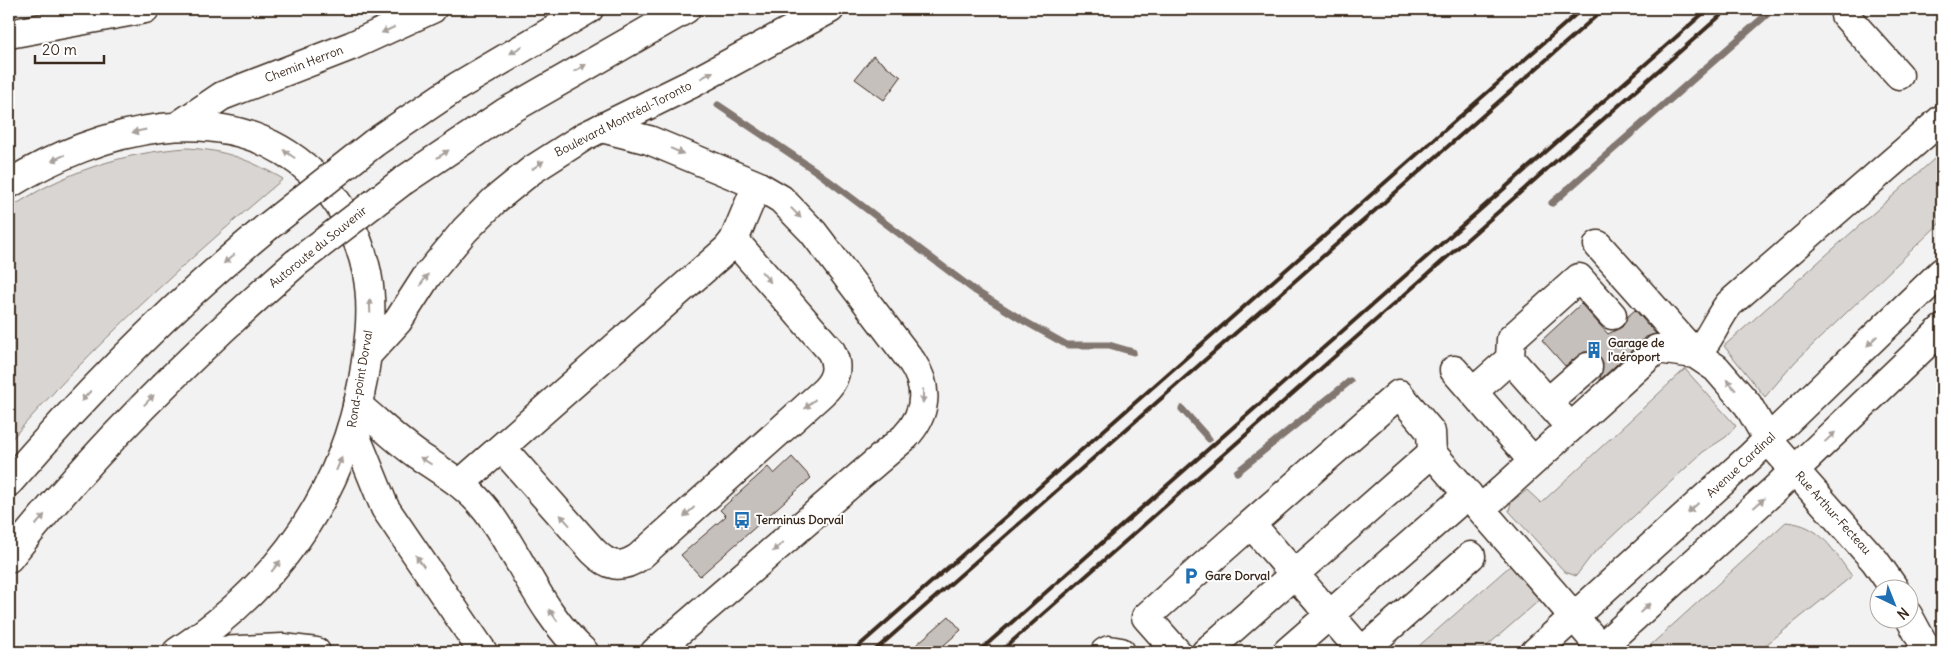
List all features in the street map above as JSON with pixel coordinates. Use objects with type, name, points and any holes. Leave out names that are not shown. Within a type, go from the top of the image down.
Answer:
[{"type":"main road","points":[[9,34],[90,15],[145,9]]},
{"type":"main road","name":"Chemin Herron","points":[[179,125],[222,96],[350,46],[432,9]]},
{"type":"main road","points":[[9,482],[108,372],[183,300],[266,228],[374,143],[458,86],[589,9]]},
{"type":"main road","name":"Autoroute du Souvenir","points":[[9,558],[78,474],[150,399],[225,325],[296,264],[402,182],[514,107],[686,9]]},
{"type":"main road","name":"Boulevard Montréal-Toronto","points":[[367,355],[398,321],[432,269],[478,216],[513,184],[552,156],[601,128],[691,84],[830,9]]},
{"type":"main road","points":[[1845,15],[1899,75]]},
{"type":"main road","points":[[1696,354],[1706,344],[1717,318],[1729,304],[1942,119]]},
{"type":"main road","name":"Rond-point Dorval","points":[[12,180],[64,155],[100,141],[155,128],[179,125],[218,128],[264,141],[286,152],[305,166],[331,193],[354,230],[366,268],[371,320],[367,355],[355,416],[340,462],[317,507],[280,561],[242,602],[207,632],[177,652]]},
{"type":"main road","points":[[601,128],[649,140],[757,185],[781,199],[814,232],[912,362],[923,385],[922,412],[915,426],[905,438],[655,652]]},
{"type":"main road","points":[[461,483],[698,275],[734,240],[757,185]]},
{"type":"main road","points":[[502,448],[593,551],[607,564],[619,566],[639,557],[808,406],[832,383],[836,370],[834,356],[734,240]]},
{"type":"main road","points":[[1598,245],[1696,354]]},
{"type":"main road","name":"Avenue Cardinal","points":[[1535,652],[1768,440],[1942,272]]},
{"type":"main road","points":[[1570,427],[1510,359],[1511,339],[1579,278],[1612,315]]},
{"type":"main road","points":[[1177,652],[1146,617],[1399,394],[1432,432],[1432,453],[1574,617],[1598,650],[1794,470],[1942,329]]},
{"type":"main road","points":[[1287,652],[1329,615],[1474,501],[1533,461],[1657,348],[1696,354]]},
{"type":"main road","name":"Rue Arthur-Fecteau","points":[[1696,354],[1703,381],[1735,417],[1768,440],[1875,561],[1887,578]]},
{"type":"main road","points":[[1473,392],[1510,359]]},
{"type":"main road","points":[[1548,402],[1588,367]]},
{"type":"main road","points":[[1454,370],[1533,461]]},
{"type":"main road","points":[[355,416],[461,483],[487,511],[543,600],[572,640],[584,652]]},
{"type":"main road","points":[[355,416],[385,508],[483,652]]},
{"type":"main road","points":[[1206,652],[1432,453]]},
{"type":"main road","points":[[1251,524],[1361,652],[1471,556]]},
{"type":"main road","points":[[1915,628],[1928,652]]},
{"type":"main road","points":[[193,652],[267,648],[316,652]]},
{"type":"main road","points":[[1105,652],[1109,650],[1121,652]]},
{"type":"shaded area","points":[[187,148],[214,151],[237,157],[260,166],[283,179],[141,305],[73,372],[9,442],[9,209],[50,185],[94,167],[140,154]]},
{"type":"shaded area","points":[[1942,152],[1942,221],[1795,362],[1765,397],[1724,346]]},
{"type":"shaded area","points":[[1685,369],[1736,426],[1726,437],[1703,452],[1592,555],[1576,576],[1565,572],[1509,511],[1511,502],[1527,490],[1541,503]]},
{"type":"shaded area","points":[[1786,522],[1809,528],[1825,540],[1852,576],[1757,652],[1643,652]]},
{"type":"shaded area","points":[[1511,565],[1542,598],[1480,652],[1412,652]]},
{"type":"building","points":[[873,56],[901,77],[884,100],[855,79]]},
{"type":"building","name":"Garage de l'aéroport","points":[[1581,304],[1608,334],[1622,327],[1627,317],[1635,310],[1656,334],[1646,337],[1600,380],[1603,364],[1599,356],[1593,352],[1584,352],[1565,366],[1542,340]]},
{"type":"building","name":"Terminus Dorval","points":[[792,457],[811,478],[700,576],[681,555],[726,516],[720,510],[768,467],[774,474]]},
{"type":"building","points":[[949,616],[961,630],[936,652],[908,652]]},
{"type":"waterway","points":[[1552,203],[1773,9]]},
{"type":"waterway","points":[[718,105],[816,171],[974,290],[1024,321],[1067,345],[1109,345],[1133,352]]},
{"type":"waterway","points":[[1237,472],[1350,381]]},
{"type":"waterway","points":[[1182,409],[1209,439]]},
{"type":"railway","points":[[852,652],[1582,9]]},
{"type":"railway","points":[[873,652],[1604,9]]},
{"type":"railway","points":[[978,652],[1708,9]]},
{"type":"railway","points":[[1000,652],[1728,9]]},
{"type":"place","name":"Garage de l'aéroport","points":[[1594,350]]},
{"type":"place","name":"Terminus Dorval","points":[[742,520]]},
{"type":"place","name":"Gare Dorval","points":[[1191,576]]}]
